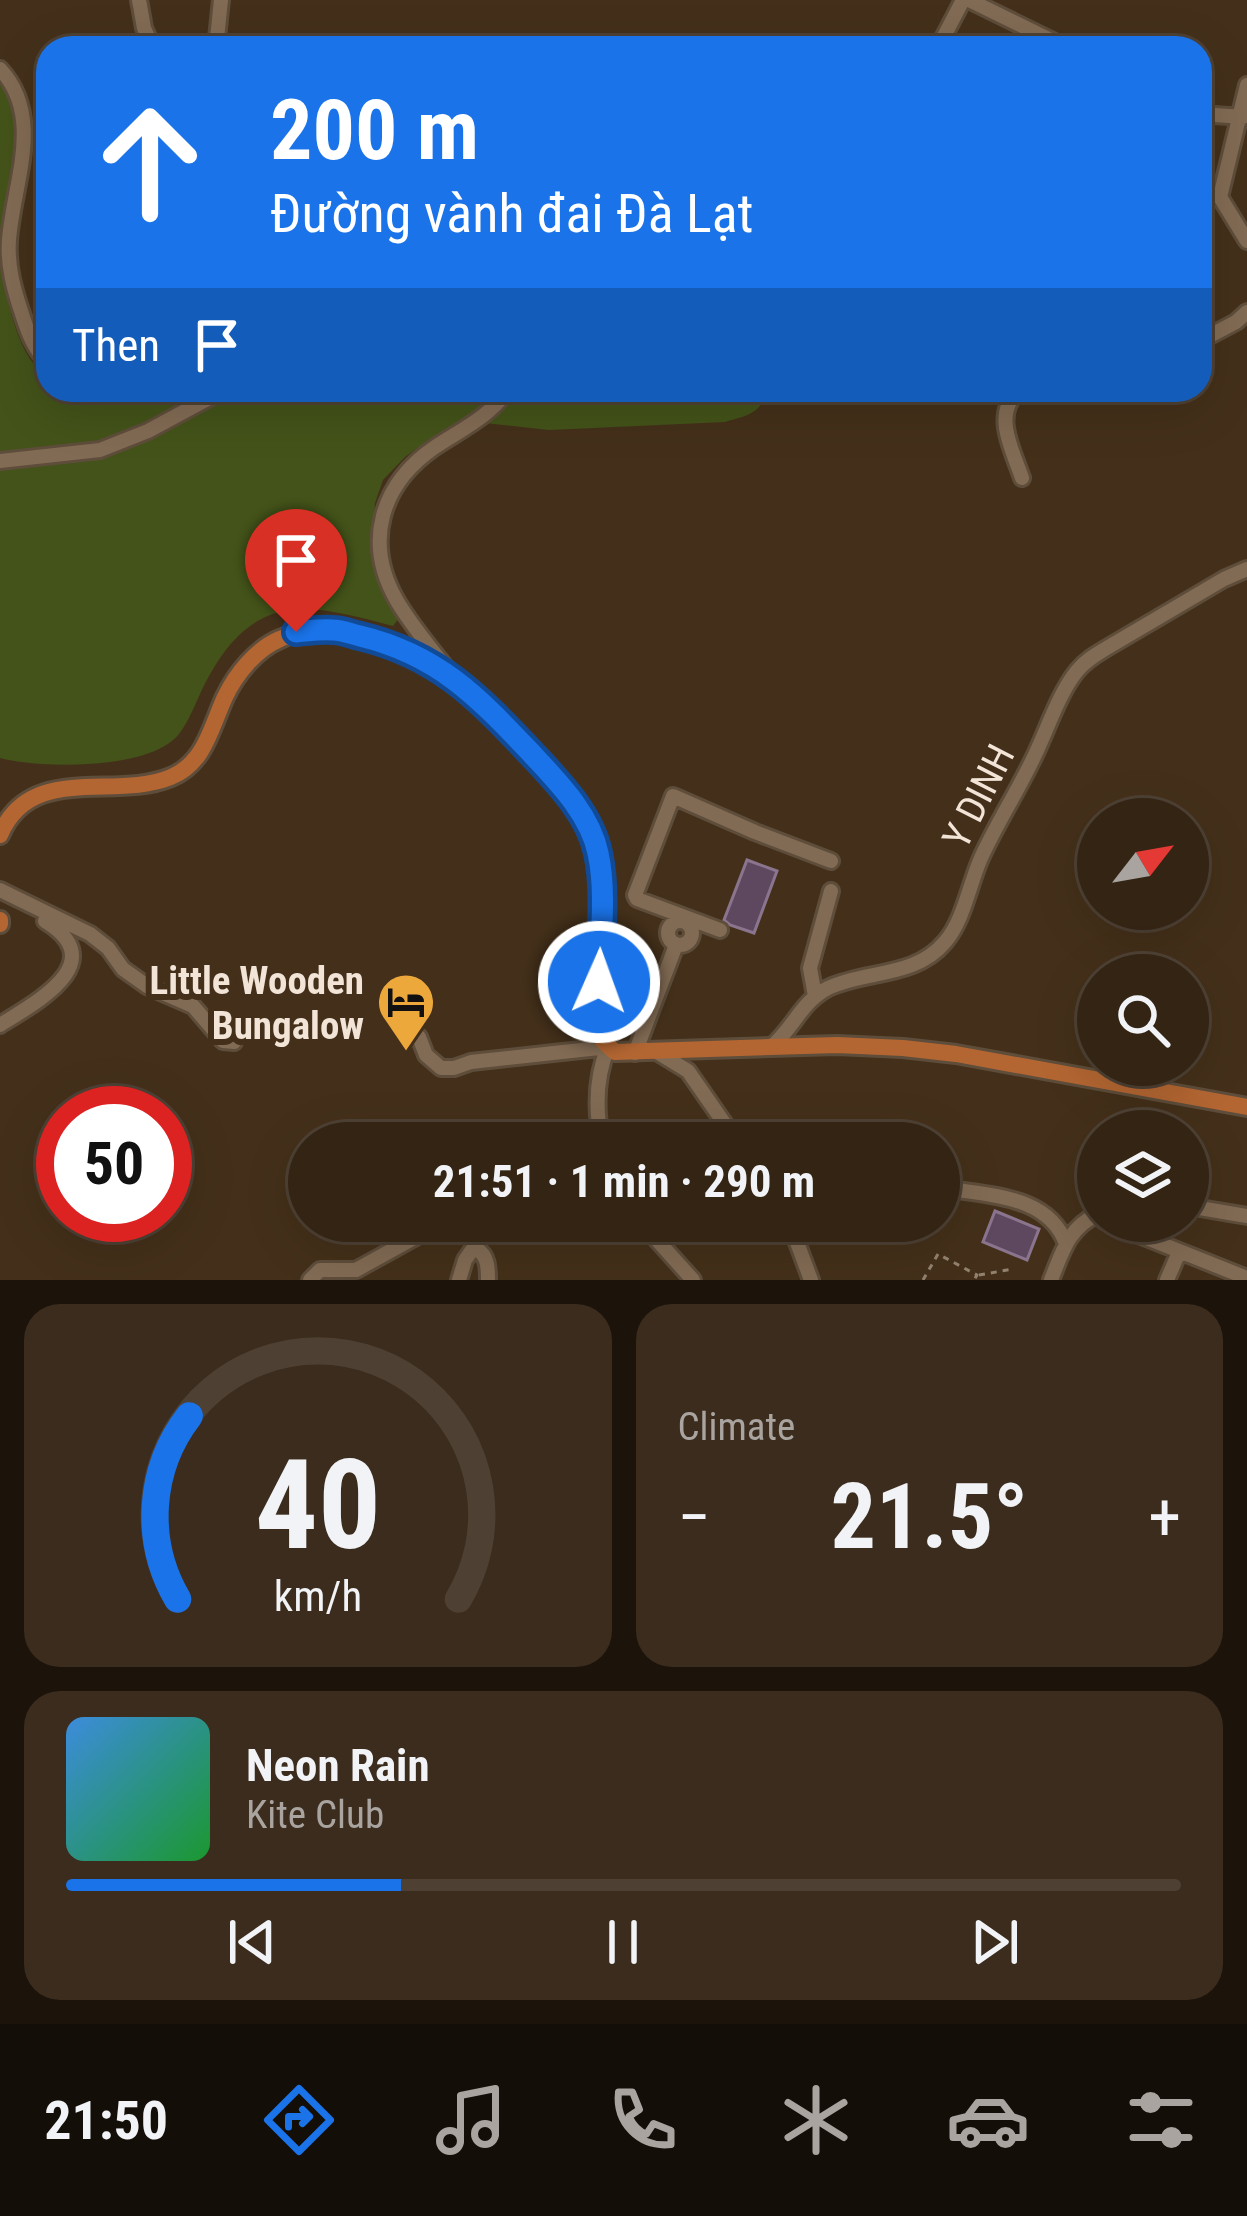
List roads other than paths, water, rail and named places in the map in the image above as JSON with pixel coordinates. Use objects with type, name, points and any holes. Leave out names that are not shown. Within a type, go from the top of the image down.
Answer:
[{"type":"main road","points":[[0,835],[7,819],[47,792],[159,781],[186,769],[210,736],[226,694],[259,652],[296,632],[333,630],[383,642],[450,674],[551,774],[585,820],[598,849],[602,888],[599,1029],[603,1042],[615,1052],[870,1046],[930,1051],[1247,1107]]},
{"type":"street","points":[[139,0],[148,36]]},
{"type":"street","points":[[217,36],[221,0]]},
{"type":"street","points":[[945,36],[971,1],[1042,36]]},
{"type":"street","points":[[0,70],[21,103],[25,127],[8,243],[10,272],[36,346]]},
{"type":"street","points":[[1247,85],[1243,117],[1220,197],[1247,241]]},
{"type":"street","points":[[1212,115],[1243,117]]},
{"type":"street","points":[[1212,334],[1247,312]]},
{"type":"street","points":[[0,461],[100,450],[201,402]]},
{"type":"street","points":[[450,674],[396,599],[385,570],[380,538],[386,502],[410,466],[500,402]]},
{"type":"street","points":[[1009,402],[1004,423],[1022,478]]},
{"type":"street","name":"Y DINH","points":[[815,996],[852,979],[912,966],[943,945],[981,858],[1074,674],[1106,649],[1247,569]]},
{"type":"street","points":[[720,930],[684,920],[634,895],[673,796],[831,860]]},
{"type":"street","points":[[0,890],[90,934],[123,969],[147,986],[193,1006],[223,1042],[234,1042]]},
{"type":"street","points":[[771,1047],[815,996],[810,968],[831,891]]},
{"type":"street","points":[[0,1024],[56,987],[73,957],[64,934],[23,903]]},
{"type":"street","points":[[635,1053],[676,945],[670,942],[668,928],[684,920]]},
{"type":"street","points":[[418,1037],[426,1054],[441,1068],[608,1047],[598,1078],[599,1122]]},
{"type":"street","points":[[657,1052],[688,1071],[723,1122]]},
{"type":"street","points":[[960,1191],[1032,1205],[1057,1225],[1066,1244]]},
{"type":"street","points":[[1209,1210],[1247,1216]]},
{"type":"street","points":[[1054,1279],[1066,1244],[1077,1230]]},
{"type":"street","points":[[310,1280],[320,1270],[356,1270],[407,1242]]},
{"type":"street","points":[[463,1242],[483,1253],[488,1280]]},
{"type":"street","points":[[659,1242],[693,1280]]},
{"type":"street","points":[[797,1242],[811,1280]]},
{"type":"street","points":[[1156,1242],[1247,1278]]},
{"type":"street","points":[[459,1280],[472,1250]]},
{"type":"street","points":[[1167,1280],[1179,1252]]},
{"type":"place","name":"Little Wooden Bungalow","points":[[406,1053]]}]
